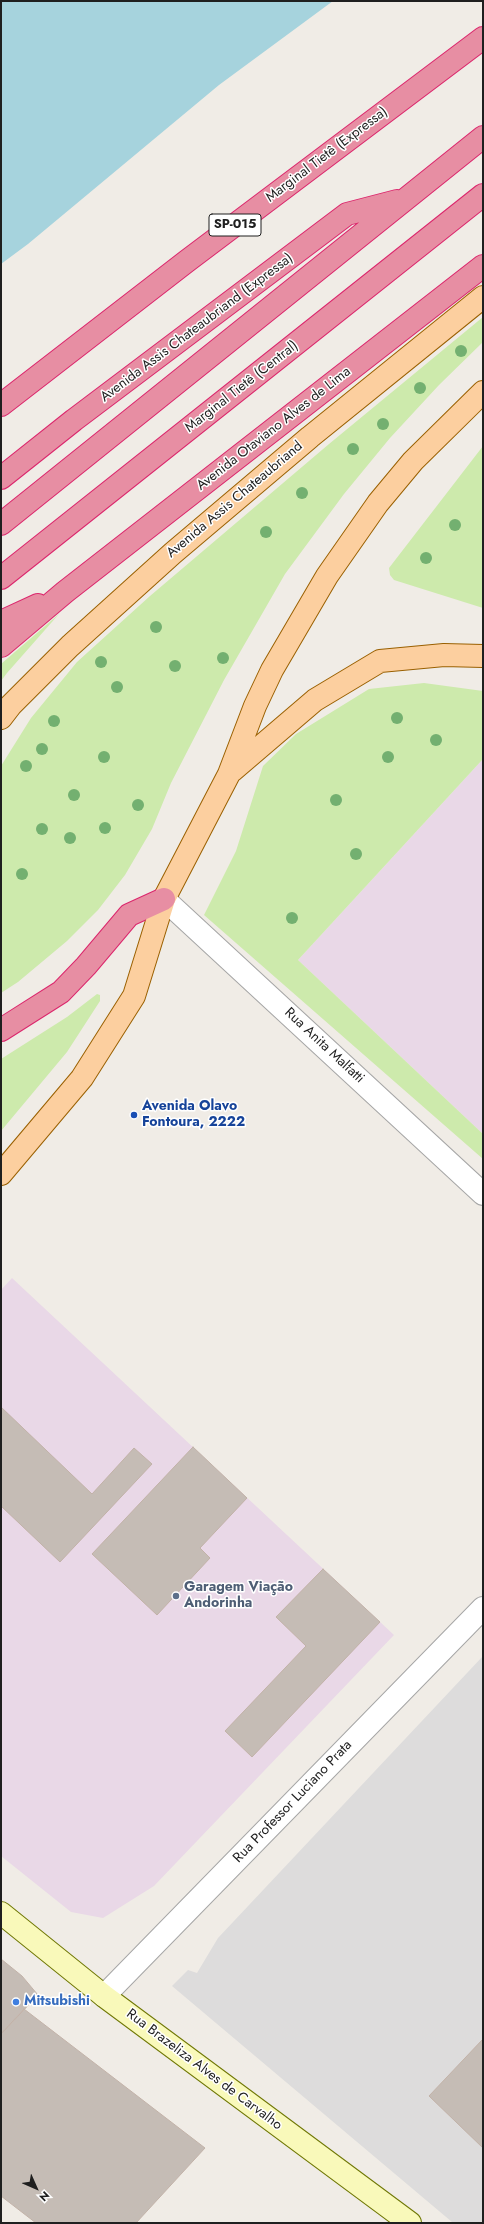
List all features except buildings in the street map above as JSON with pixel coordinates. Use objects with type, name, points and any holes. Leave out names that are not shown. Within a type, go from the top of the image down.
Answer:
[{"type":"highway","name":"Marginal Tietê (Expressa)","points":[[1,405],[193,257],[483,38]]},
{"type":"highway","points":[[1,524],[483,137]]},
{"type":"highway","name":"Marginal Tietê (Central)","points":[[1,578],[483,195]]},
{"type":"highway","name":"Avenida Assis Chateaubriand (Expressa)","points":[[1,478],[74,420],[347,214],[404,199]]},
{"type":"highway","name":"Avenida Otaviano Alves de Lima","points":[[65,592],[483,266]]},
{"type":"highway","points":[[1,622],[65,592]]},
{"type":"highway","points":[[1,646],[65,592]]},
{"type":"highway","points":[[1,1030],[61,992],[86,966],[129,915],[164,899]]},
{"type":"main road","name":"Avenida Assis Chateaubriand","points":[[1,718],[11,705],[70,646],[173,553],[310,437],[483,298]]},
{"type":"main road","points":[[1,1174],[82,1078],[134,996],[164,899],[229,774],[255,706],[272,670],[327,576],[378,503],[413,461],[483,392]]},
{"type":"main road","points":[[229,774],[315,700],[380,661],[444,655],[483,656]]},
{"type":"main road","name":"Rua Brazeliza Alves de Carvalho","points":[[1,1912],[104,1996],[410,2223]]},
{"type":"street","name":"Rua Anita Malfatti","points":[[164,899],[483,1194]]},
{"type":"street","name":"Rua Professor Luciano Prata","points":[[104,1996],[483,1608]]},
{"type":"shaded area","points":[[483,759],[483,1134],[298,960]]},
{"type":"shaded area","name":"Garagem Viação Andorinha","points":[[12,1278],[394,1635],[154,1886],[103,1918],[71,1912],[1,1856],[1,1290]]},
{"type":"shaded area","points":[[483,1656],[483,2223],[464,2223],[452,2222],[172,1986],[188,1970],[197,1973],[218,1938]]},
{"type":"green space","points":[[483,317],[483,342],[439,385],[390,438],[344,494],[285,574],[224,680],[171,783],[152,829],[125,875],[98,910],[67,941],[18,982],[1,993],[1,766],[31,718],[77,662],[150,596],[329,444]]},
{"type":"green space","points":[[483,446],[483,608],[394,580],[390,575],[389,568]]},
{"type":"green space","points":[[59,614],[7,673],[1,681],[1,664]]},
{"type":"green space","points":[[424,683],[483,691],[483,759],[298,960],[483,1134],[483,1159],[204,915],[236,851],[263,766],[296,734],[369,689]]},
{"type":"green space","points":[[97,994],[100,995],[100,1001],[67,1052],[1,1131],[1,1059],[67,1017]]},
{"type":"water","points":[[1,1],[333,1],[219,85],[28,244],[1,264]]},
{"type":"place","name":"Avenida Olavo Fontoura, 2222","points":[[134,1115]]},
{"type":"place","name":"Garagem Viação Andorinha","points":[[176,1596]]},
{"type":"place","name":"Mitsubishi","points":[[16,2002]]}]
